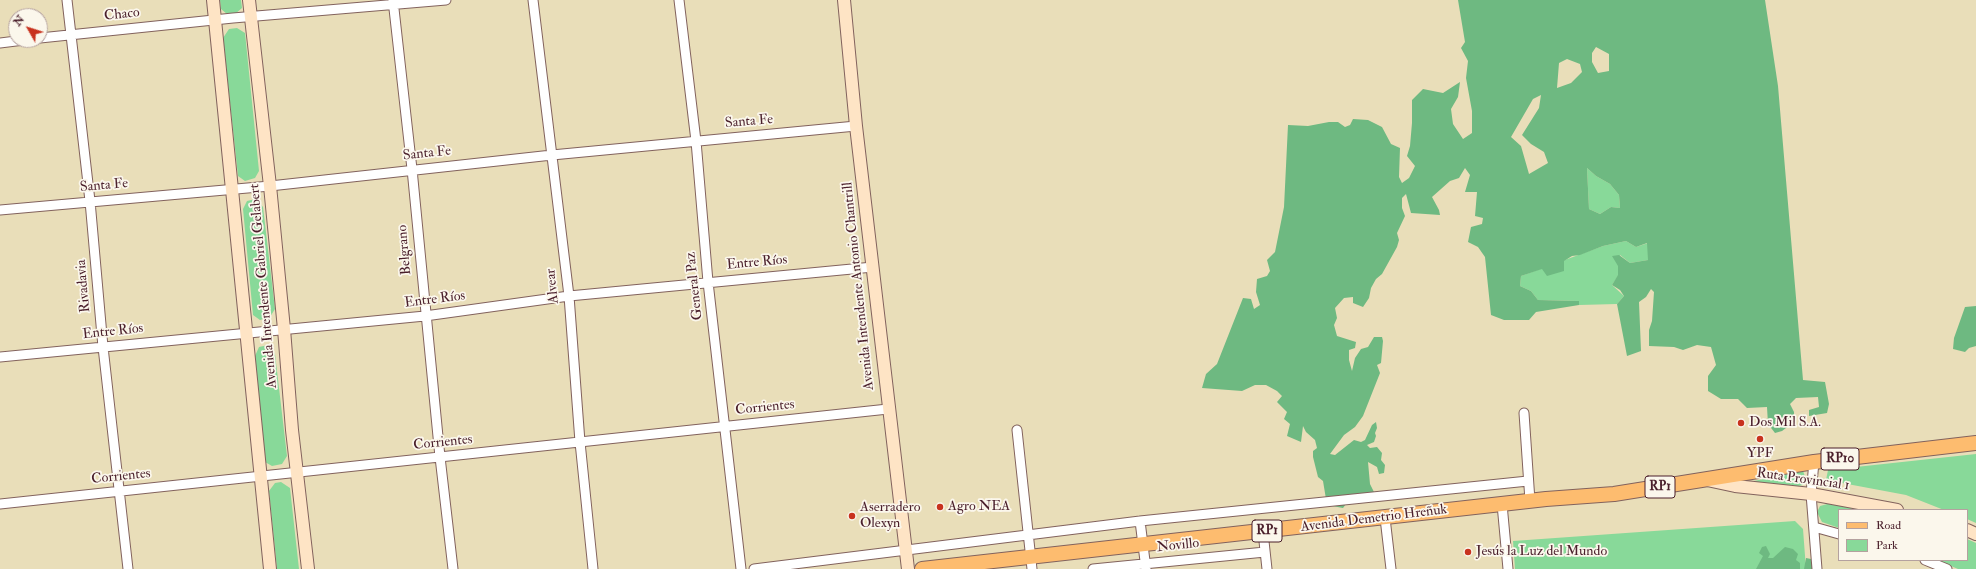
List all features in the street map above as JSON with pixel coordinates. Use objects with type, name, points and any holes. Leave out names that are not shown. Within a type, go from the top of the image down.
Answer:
[{"type":"main road","name":"Avenida Intendente Gabriel Gelabert","points":[[213,0],[231,189],[248,333],[270,569]]},
{"type":"main road","name":"Avenida Intendente Gabriel Gelabert","points":[[249,0],[270,186],[296,472],[308,569]]},
{"type":"main road","name":"Avenida Intendente Antonio Chantrill","points":[[844,0],[856,126],[888,410],[908,569]]},
{"type":"main road","name":"RP10","points":[[1706,480],[1814,462],[1976,442]]},
{"type":"main road","name":"Ruta Provincial 1","points":[[1706,480],[1735,486],[1811,494],[1892,509]]},
{"type":"main road","name":"Avenida Demetrio Hreñuk","points":[[922,569],[1032,563],[1143,544],[1263,532],[1530,501],[1614,494],[1706,480]]},
{"type":"street","name":"Rivadavia","points":[[67,0],[90,201],[103,347],[128,569]]},
{"type":"street","name":"Chaco","points":[[48,37],[250,16],[393,3],[446,0]]},
{"type":"street","name":"Alvear","points":[[533,0],[569,296],[580,442],[593,569]]},
{"type":"street","name":"General Paz","points":[[679,0],[696,141],[708,282],[741,569]]},
{"type":"street","name":"Belgrano","points":[[393,3],[412,169],[425,316],[452,569]]},
{"type":"street","name":"Santa Fe","points":[[0,210],[270,186],[412,169],[856,126]]},
{"type":"street","name":"Entre Ríos","points":[[0,357],[425,316],[569,296],[873,267]]},
{"type":"street","name":"Corrientes","points":[[0,504],[888,410]]},
{"type":"street","points":[[1524,413],[1530,501]]},
{"type":"street","points":[[1017,430],[1032,563]]},
{"type":"street","points":[[1814,462],[1811,494],[1817,569]]},
{"type":"street","points":[[754,569],[1140,521],[1528,481]]},
{"type":"street","points":[[1502,504],[1508,569]]},
{"type":"street","points":[[1385,518],[1391,569]]},
{"type":"street","points":[[1140,521],[1145,566]]},
{"type":"street","points":[[1814,527],[1838,534]]},
{"type":"street","points":[[1263,532],[1267,569]]},
{"type":"street","name":"Novillo","points":[[1093,569],[1145,566],[1265,552]]},
{"type":"street","points":[[1927,561],[1947,569]]},
{"type":"green space","points":[[220,0],[241,0],[242,8],[235,14],[227,14],[221,9]]},
{"type":"green space","points":[[1458,0],[1765,0],[1778,86],[1803,380],[1825,382],[1829,404],[1827,413],[1809,416],[1809,410],[1819,407],[1818,397],[1796,398],[1790,404],[1794,412],[1794,422],[1782,431],[1775,433],[1768,424],[1767,407],[1747,408],[1738,399],[1721,399],[1708,391],[1708,376],[1716,365],[1711,347],[1697,345],[1683,350],[1674,347],[1649,346],[1649,330],[1652,321],[1654,292],[1651,289],[1646,297],[1639,302],[1641,351],[1627,356],[1617,304],[1624,296],[1620,290],[1612,285],[1618,275],[1618,266],[1612,256],[1619,255],[1630,263],[1648,260],[1647,243],[1636,247],[1626,241],[1603,246],[1580,255],[1572,256],[1564,261],[1564,271],[1547,276],[1542,269],[1521,276],[1520,286],[1531,291],[1538,300],[1579,301],[1579,305],[1536,312],[1529,320],[1504,320],[1491,315],[1485,257],[1478,247],[1468,242],[1471,227],[1482,224],[1483,218],[1475,216],[1477,192],[1465,192],[1470,175],[1465,168],[1459,178],[1450,181],[1432,197],[1440,215],[1411,213],[1406,194],[1402,198],[1402,208],[1405,216],[1397,233],[1399,240],[1397,247],[1382,274],[1376,279],[1371,288],[1369,298],[1363,307],[1353,303],[1353,297],[1344,298],[1335,308],[1337,318],[1334,325],[1337,336],[1356,342],[1355,348],[1349,350],[1349,360],[1352,371],[1355,358],[1361,349],[1368,347],[1374,337],[1382,337],[1383,341],[1381,363],[1377,365],[1380,373],[1363,416],[1355,427],[1344,435],[1330,454],[1335,455],[1354,440],[1361,442],[1365,440],[1372,425],[1376,422],[1377,428],[1374,442],[1367,445],[1370,448],[1377,447],[1382,453],[1381,460],[1385,465],[1384,473],[1379,474],[1377,467],[1368,462],[1370,484],[1375,494],[1349,500],[1343,508],[1327,505],[1323,481],[1318,477],[1313,457],[1313,451],[1317,448],[1315,440],[1306,432],[1303,426],[1301,442],[1287,436],[1290,424],[1284,419],[1287,412],[1277,402],[1282,396],[1277,391],[1266,385],[1255,385],[1242,391],[1202,388],[1206,374],[1217,364],[1243,298],[1251,299],[1254,309],[1260,305],[1256,292],[1257,279],[1267,276],[1270,271],[1267,260],[1275,252],[1284,207],[1288,125],[1308,126],[1338,122],[1345,127],[1350,125],[1353,119],[1368,120],[1382,127],[1391,144],[1400,148],[1399,177],[1402,183],[1409,178],[1415,166],[1407,156],[1410,146],[1412,100],[1423,89],[1443,93],[1460,82],[1458,97],[1451,109],[1453,124],[1463,139],[1472,133],[1472,111],[1466,78],[1468,61],[1461,48],[1465,42]],"holes":[[[1596,47],[1609,54],[1609,71],[1598,73],[1592,62],[1592,53]],[[1567,59],[1580,64],[1582,72],[1571,83],[1557,88],[1559,63]],[[1541,95],[1539,108],[1522,135],[1531,144],[1544,152],[1548,163],[1529,174],[1521,146],[1511,137],[1533,99]],[[1587,168],[1596,176],[1610,184],[1619,195],[1620,208],[1611,207],[1600,214],[1589,209]]]},
{"type":"green space","points":[[237,28],[245,33],[259,171],[255,178],[245,181],[238,176],[223,38],[229,29]]},
{"type":"green space","points":[[1587,168],[1596,176],[1610,184],[1619,195],[1620,208],[1611,207],[1600,214],[1589,209]]},
{"type":"green space","points":[[256,199],[263,207],[275,309],[270,317],[260,320],[253,315],[243,209],[247,201]]},
{"type":"green space","points":[[1626,241],[1636,247],[1648,243],[1648,260],[1630,263],[1620,255],[1618,276],[1612,285],[1624,296],[1617,304],[1579,305],[1579,301],[1538,300],[1531,291],[1520,286],[1521,276],[1603,246]]},
{"type":"green space","points":[[1976,306],[1976,346],[1969,348],[1965,352],[1953,349],[1954,338],[1965,307]]},
{"type":"green space","points":[[268,345],[275,354],[287,456],[282,464],[272,466],[265,462],[255,356],[259,347]]},
{"type":"green space","points":[[1976,454],[1976,523],[1968,519],[1968,509],[1941,509],[1906,495],[1826,480],[1828,470]]},
{"type":"green space","points":[[1803,471],[1806,479],[1803,485],[1739,484]]},
{"type":"green space","points":[[281,482],[290,488],[299,569],[277,569],[269,491],[275,483]]},
{"type":"green space","points":[[1831,503],[1854,509],[1838,509],[1838,528],[1822,522],[1817,512],[1820,506]]},
{"type":"green space","points":[[1795,521],[1803,529],[1806,569],[1515,569],[1513,541]]},
{"type":"green space","points":[[1968,539],[1976,543],[1976,569],[1958,569],[1939,561],[1968,561]]},
{"type":"green space","points":[[1766,546],[1770,554],[1768,558],[1773,558],[1785,547],[1793,549],[1798,554],[1796,560],[1800,563],[1800,569],[1756,569],[1763,556],[1759,553],[1762,547]]},
{"type":"green space","points":[[1806,558],[1811,559],[1813,569],[1804,569]]},
{"type":"place","name":"Dos Mil S.A.","points":[[1741,423]]},
{"type":"place","name":"YPF","points":[[1760,439]]},
{"type":"place","name":"Agro NEA","points":[[940,507]]},
{"type":"place","name":"Aserradero Olexyn","points":[[852,516]]},
{"type":"place","name":"Jesús la Luz del Mundo","points":[[1468,552]]}]
